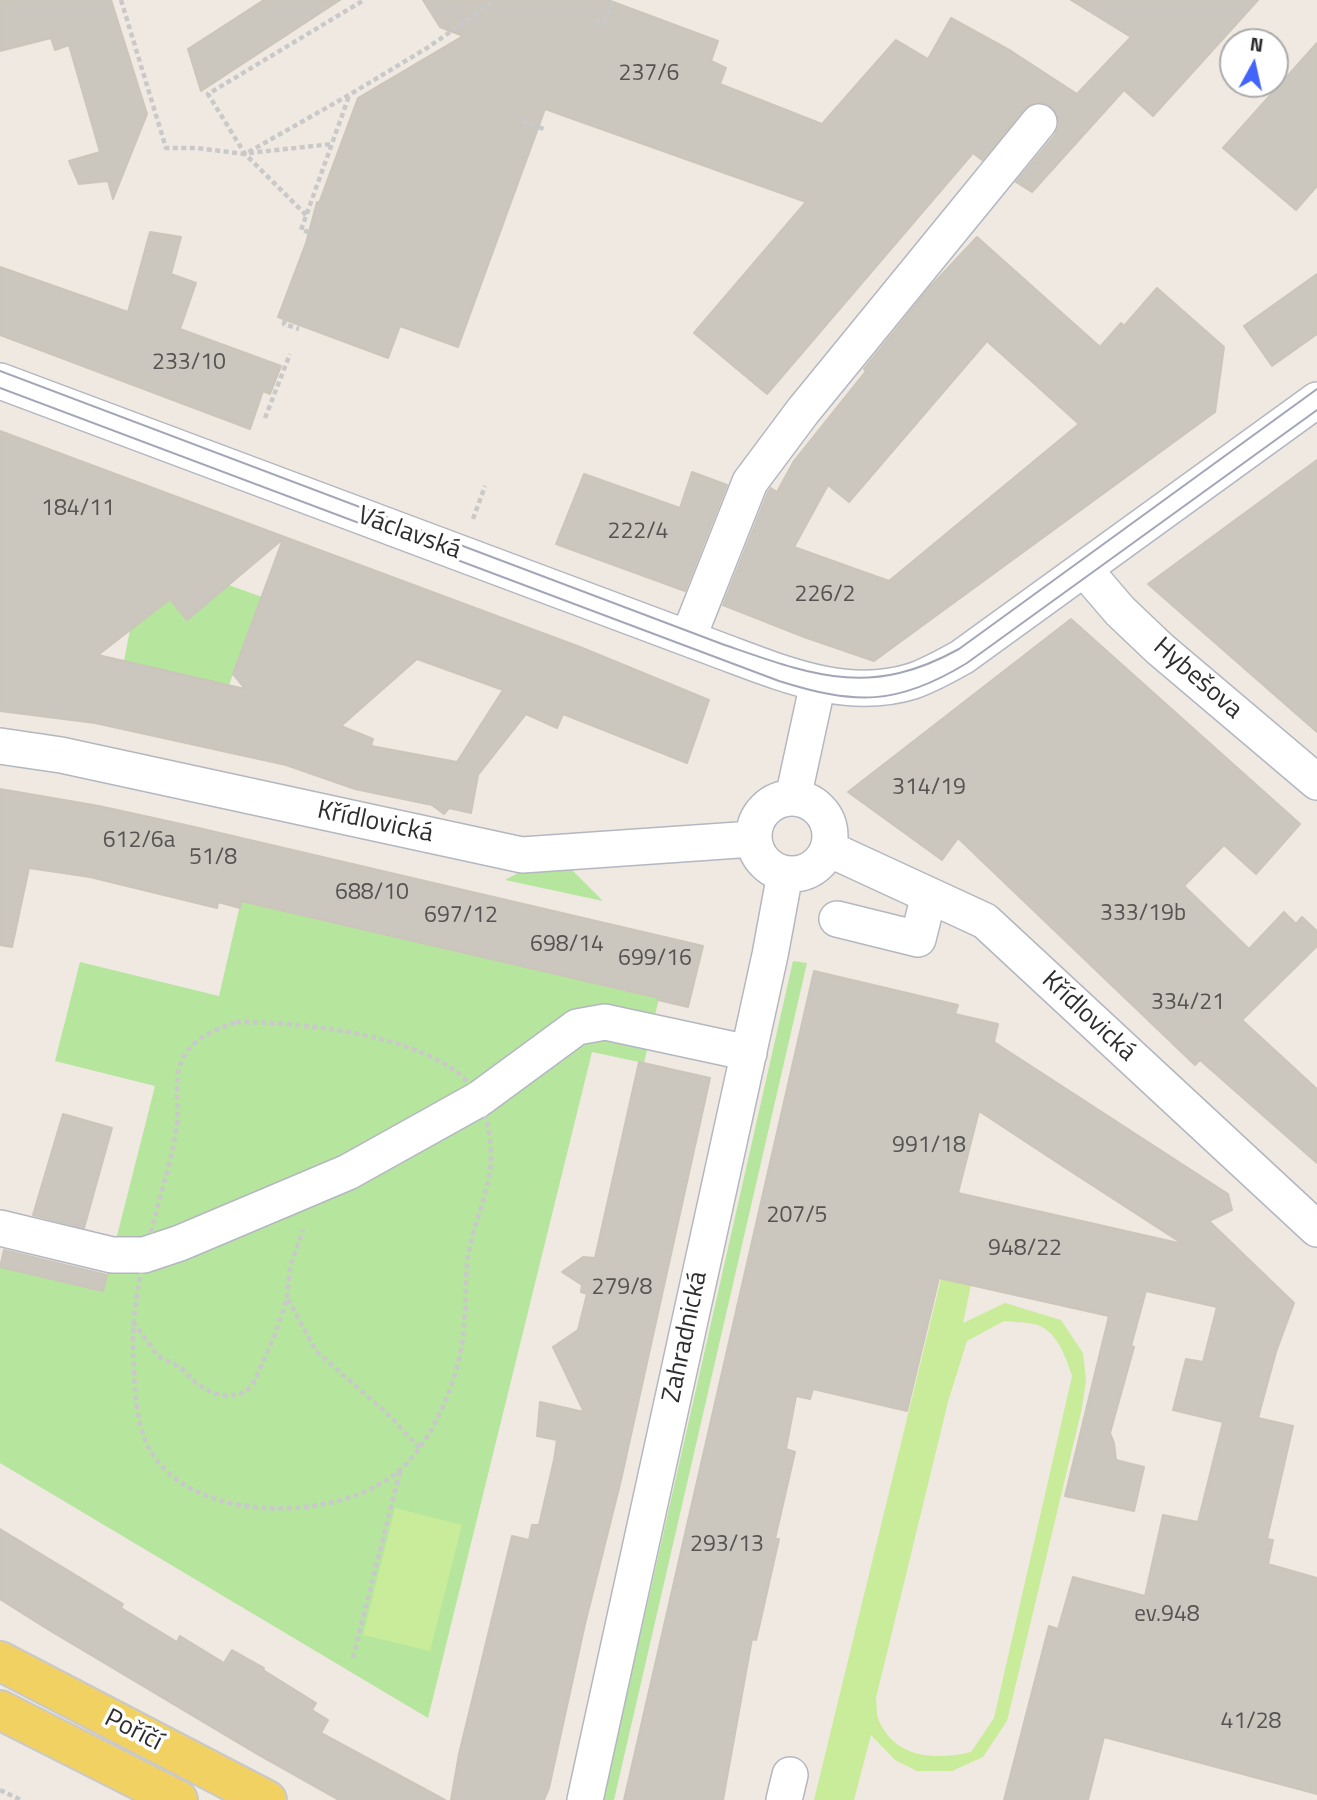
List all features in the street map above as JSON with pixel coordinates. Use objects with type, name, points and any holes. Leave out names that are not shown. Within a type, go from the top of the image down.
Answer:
[{"type":"main road","name":"Poříčí","points":[[0,1661],[267,1800]]},
{"type":"main road","name":"Poříčí","points":[[0,1710],[178,1800]]},
{"type":"street","points":[[688,638],[750,482],[803,411],[1039,122]]},
{"type":"street","name":"Václavská","points":[[0,381],[688,638],[818,683]]},
{"type":"street","points":[[793,798],[818,683],[848,689],[878,688],[925,676],[961,657],[1317,400]]},
{"type":"street","name":"Hybešova","points":[[1084,569],[1120,611],[1160,649],[1317,782]]},
{"type":"street","name":"Křídlovická","points":[[0,746],[61,754],[522,855],[753,839]]},
{"type":"street","points":[[793,798],[815,805],[824,814],[831,837],[829,849],[816,867],[807,872],[785,874],[763,863],[753,839],[754,827],[769,805],[793,798]]},
{"type":"street","name":"Křídlovická","points":[[829,849],[985,921],[1317,1229]]},
{"type":"street","name":"Zahradnická","points":[[589,1798],[785,874]]},
{"type":"street","points":[[837,919],[918,939],[929,895]]},
{"type":"street","points":[[0,1228],[112,1255],[144,1255],[180,1243],[348,1172],[479,1099],[577,1027],[606,1022],[749,1053]]},
{"type":"path","points":[[121,0],[166,148],[245,153],[332,144]]},
{"type":"path","points":[[306,215],[245,153],[208,94],[364,0]]},
{"type":"path","points":[[245,153],[427,48],[496,0]]},
{"type":"path","points":[[595,22],[606,20],[613,0]]},
{"type":"path","points":[[309,232],[301,230],[349,95]]},
{"type":"path","points":[[523,121],[546,130]]},
{"type":"path","points":[[285,320],[284,324],[299,330]]},
{"type":"path","points":[[265,418],[290,354]]},
{"type":"path","points":[[473,519],[485,486]]},
{"type":"path","points":[[236,1022],[269,1022],[345,1032],[410,1048],[460,1074],[479,1099],[489,1132],[491,1157],[488,1185],[469,1246],[463,1338],[454,1376],[437,1418],[420,1449],[400,1470],[378,1486],[326,1504],[255,1507],[223,1502],[196,1492],[172,1476],[152,1453],[140,1424],[132,1321],[144,1255],[176,1132],[179,1071],[184,1056],[195,1043],[212,1031],[236,1022]]},
{"type":"path","points":[[132,1321],[158,1356],[180,1367],[212,1392],[230,1396],[246,1392],[254,1382],[276,1332],[288,1298],[290,1266],[302,1230],[325,1181]]},
{"type":"path","points":[[288,1298],[317,1351],[389,1415],[420,1449]]},
{"type":"path","points":[[353,1658],[400,1470]]},
{"type":"path","points":[[0,1790],[20,1800]]},
{"type":"green space","points":[[198,574],[262,597],[229,685],[124,661],[130,630],[170,599],[187,620],[204,606]]},
{"type":"green space","points":[[555,853],[603,901],[505,880]]},
{"type":"green space","points":[[241,901],[659,998],[644,1063],[592,1052],[428,1718],[0,1463],[0,1267],[103,1291],[155,1086],[55,1061],[80,962],[219,996]]},
{"type":"green space","points":[[793,961],[807,963],[614,1800],[603,1800]]},
{"type":"green space","points":[[941,1279],[971,1285],[963,1323],[1005,1303],[1061,1320],[1083,1353],[1086,1380],[1082,1408],[1007,1721],[983,1757],[952,1771],[917,1771],[895,1760],[871,1735],[854,1800],[814,1800]],"holes":[[[1004,1321],[1038,1325],[1045,1329],[1056,1340],[1072,1376],[994,1718],[971,1752],[944,1756],[918,1754],[906,1750],[886,1734],[878,1719],[876,1698],[948,1402],[967,1341]]]},
{"type":"green space","points":[[395,1508],[462,1525],[430,1651],[363,1635]]},
{"type":"building","points":[[0,0],[111,0],[147,114],[113,199],[108,181],[79,184],[69,161],[100,152],[69,45],[55,50],[51,38],[0,51]]},
{"type":"building","points":[[264,0],[340,0],[201,91],[188,49]]},
{"type":"building","points":[[423,0],[608,0],[718,41],[711,61],[726,68],[720,84],[822,124],[896,40],[928,59],[951,18],[1011,51],[1077,94],[1131,37],[1071,0],[1258,0],[1233,28],[1219,28],[1219,43],[1153,116],[1124,90],[1032,192],[1016,182],[1055,135],[1059,125],[1057,114],[1051,106],[1042,102],[1033,103],[1024,109],[982,160],[973,153],[767,394],[694,333],[806,202],[545,109],[458,347],[400,326],[388,358],[278,317],[306,243],[317,202],[319,203],[358,98],[463,36],[440,27]]},
{"type":"building","points":[[1317,43],[1317,186],[1296,210],[1223,148],[1268,98],[1289,98],[1289,74]]},
{"type":"building","points":[[150,232],[181,237],[171,274],[196,283],[180,329],[281,366],[270,394],[263,391],[250,429],[0,335],[0,267],[128,312]]},
{"type":"building","points":[[977,237],[1100,347],[1121,323],[1124,326],[1157,288],[1224,347],[1215,412],[874,661],[723,605],[768,492],[771,488],[777,492],[794,461],[930,287]],"holes":[[[987,341],[1079,424],[889,581],[794,547],[828,485],[849,502]]]},
{"type":"building","points":[[1317,274],[1317,334],[1272,366],[1244,326]]},
{"type":"building","points":[[0,431],[580,647],[709,700],[687,763],[563,714],[557,728],[526,714],[478,775],[471,813],[449,808],[444,814],[432,805],[355,789],[286,765],[95,723],[0,711]],"holes":[[[283,539],[233,674],[245,689],[98,655],[170,599],[187,620]],[[417,659],[503,690],[457,762],[371,746],[373,739],[341,726]]]},
{"type":"building","points":[[1317,460],[1317,732],[1148,584]]},
{"type":"building","points":[[692,472],[727,485],[685,591],[556,544],[584,474],[680,508]]},
{"type":"building","points":[[1071,619],[1300,824],[1256,874],[1224,845],[1184,886],[1249,949],[1284,912],[1296,924],[1302,917],[1317,931],[1317,946],[1242,1020],[1317,1089],[1317,1163],[1200,1060],[1195,1065],[958,838],[942,860],[848,792]]},
{"type":"building","points":[[0,789],[99,806],[190,826],[703,946],[688,1007],[241,901],[240,908],[218,902],[217,908],[90,877],[29,868],[12,947],[0,945]]},
{"type":"building","points":[[814,971],[958,1005],[955,1014],[998,1024],[994,1042],[1228,1194],[1232,1210],[1209,1221],[1294,1303],[1276,1352],[1258,1418],[1293,1426],[1267,1539],[1273,1540],[1268,1564],[1317,1578],[1317,1794],[1104,1737],[1088,1800],[1004,1800],[1049,1626],[1058,1629],[1073,1577],[1145,1596],[1163,1515],[1198,1522],[1223,1422],[1173,1410],[1186,1359],[1203,1362],[1217,1307],[1146,1291],[1131,1346],[1134,1347],[1110,1433],[1116,1460],[1144,1467],[1134,1511],[1065,1496],[1109,1316],[939,1278],[907,1411],[813,1389],[810,1399],[796,1396],[786,1449],[795,1452],[775,1539],[779,1539],[760,1623],[756,1640],[752,1639],[723,1800],[624,1800]],"holes":[[[979,1111],[1183,1244],[958,1193]]]},
{"type":"building","points":[[639,1062],[710,1078],[621,1480],[585,1624],[549,1788],[544,1800],[451,1800],[459,1754],[512,1536],[529,1540],[532,1525],[539,1525],[554,1460],[557,1440],[537,1436],[540,1402],[584,1412],[553,1347],[578,1330],[587,1294],[581,1292],[582,1285],[562,1272],[583,1257],[595,1258]]},
{"type":"building","points":[[63,1114],[112,1128],[84,1228],[33,1215]]},
{"type":"building","points":[[4,1250],[107,1275],[103,1291],[0,1267]]},
{"type":"building","points":[[0,1529],[123,1604],[121,1608],[177,1642],[180,1636],[224,1663],[232,1650],[264,1668],[263,1670],[316,1703],[312,1710],[328,1720],[321,1733],[445,1800],[339,1800],[49,1630],[0,1599]]},
{"type":"tram line","points":[[0,371],[722,644],[813,672],[868,678],[896,674],[959,649],[1317,389]]},
{"type":"tram line","points":[[0,388],[779,681],[806,689],[853,697],[897,694],[942,677],[967,663],[1317,410]]}]
